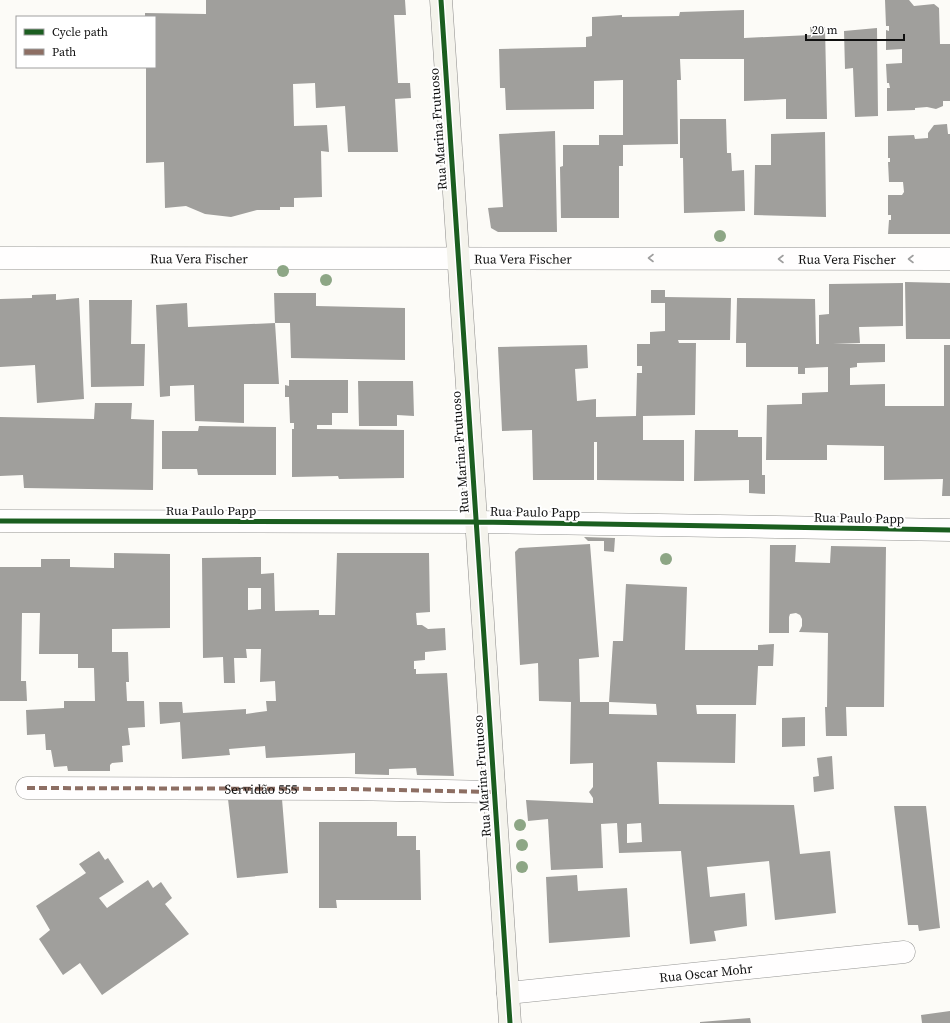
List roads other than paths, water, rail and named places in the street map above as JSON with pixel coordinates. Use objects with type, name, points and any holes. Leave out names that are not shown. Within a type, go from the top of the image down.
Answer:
[{"type":"street","name":"Rua Marina Frutuoso","points":[[441,0],[510,1023]]},
{"type":"street","name":"Rua Vera Fischer","points":[[0,258],[950,259]]},
{"type":"street","name":"Rua Paulo Papp","points":[[0,521],[476,522],[950,530]]},
{"type":"street","name":"Servidão 555","points":[[27,788],[348,789],[494,792]]},
{"type":"street","name":"Rua Oscar Mohr","points":[[508,993],[904,952]]}]
